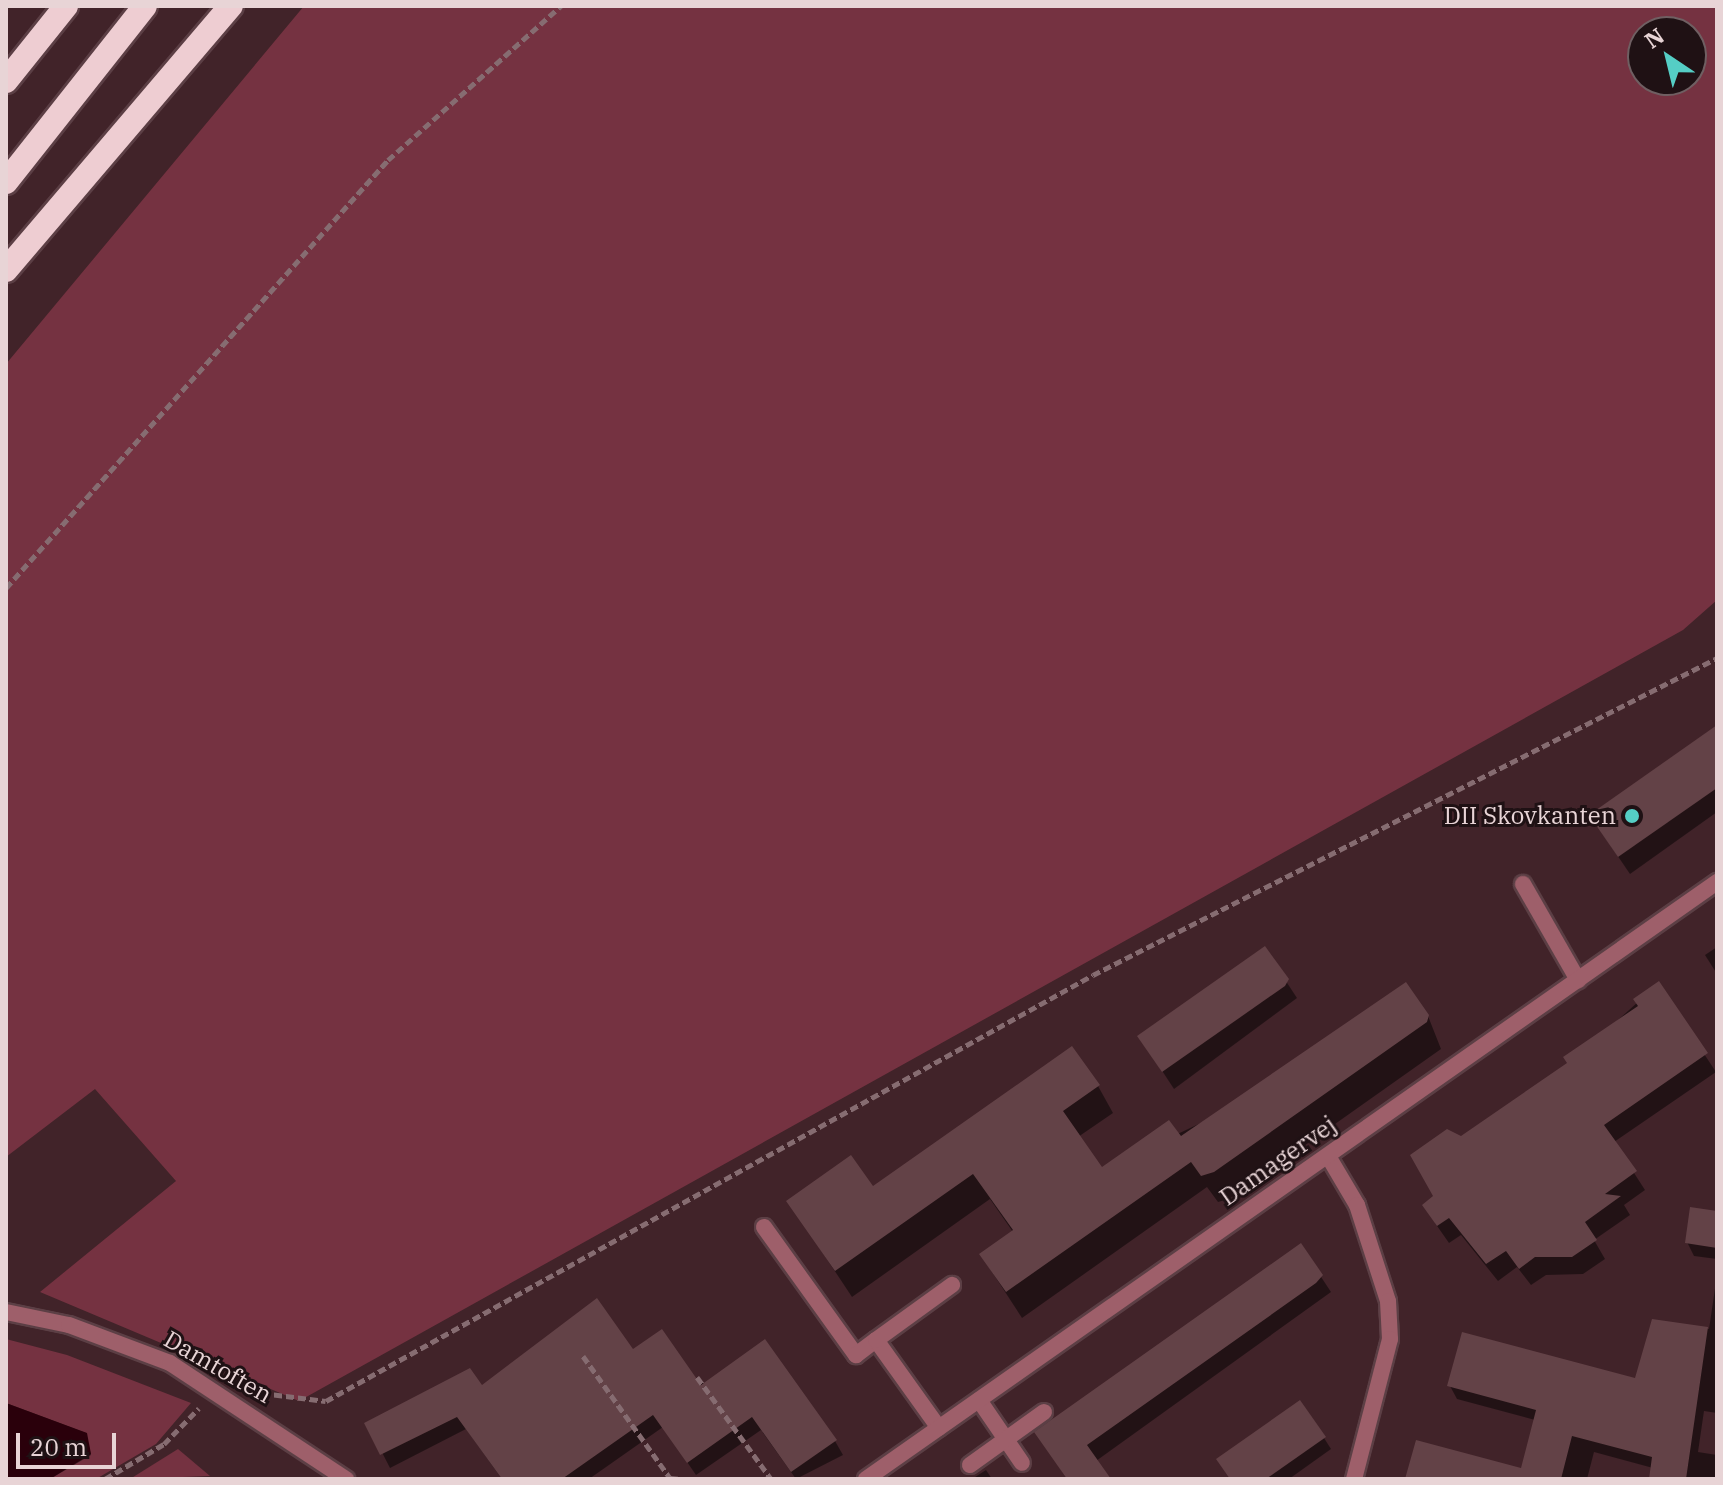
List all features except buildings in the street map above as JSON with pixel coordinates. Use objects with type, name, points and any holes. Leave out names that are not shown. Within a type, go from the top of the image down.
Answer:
[{"type":"highway","points":[[6,81],[66,6]]},
{"type":"highway","points":[[6,182],[145,6]]},
{"type":"highway","points":[[6,270],[231,6]]},
{"type":"street","name":"Damagervej","points":[[866,1479],[1717,882]]},
{"type":"street","points":[[1523,884],[1578,980]]},
{"type":"street","points":[[1328,1156],[1357,1205],[1388,1301],[1390,1339],[1354,1479]]},
{"type":"street","points":[[764,1227],[856,1355],[952,1285]]},
{"type":"street","name":"Damtoften","points":[[6,1312],[137,1349],[243,1408],[346,1479]]},
{"type":"street","points":[[876,1340],[939,1428]]},
{"type":"street","points":[[979,1400],[1022,1463]]},
{"type":"street","points":[[970,1465],[1044,1412]]},
{"type":"path","points":[[6,588],[388,160],[561,6]]},
{"type":"path","points":[[243,1408],[266,1392],[326,1401],[1093,975],[1717,658]]},
{"type":"path","points":[[583,1356],[670,1478],[681,1479]]},
{"type":"path","points":[[697,1377],[771,1479]]},
{"type":"path","points":[[105,1479],[164,1444],[215,1391]]},
{"type":"shaded area","points":[[304,6],[1717,6],[1717,600],[1683,630],[299,1401],[40,1292],[176,1181],[95,1089],[6,1157],[6,364]]},
{"type":"shaded area","points":[[6,1339],[67,1355],[191,1403],[156,1444],[96,1479],[50,1479],[91,1455],[86,1433],[6,1403]]},
{"type":"shaded area","points":[[6,1403],[87,1433],[91,1454],[50,1479],[6,1479]]},
{"type":"shaded area","points":[[178,1449],[210,1476],[130,1479]]},
{"type":"place","name":"DII Skovkanten","points":[[1632,816]]}]
